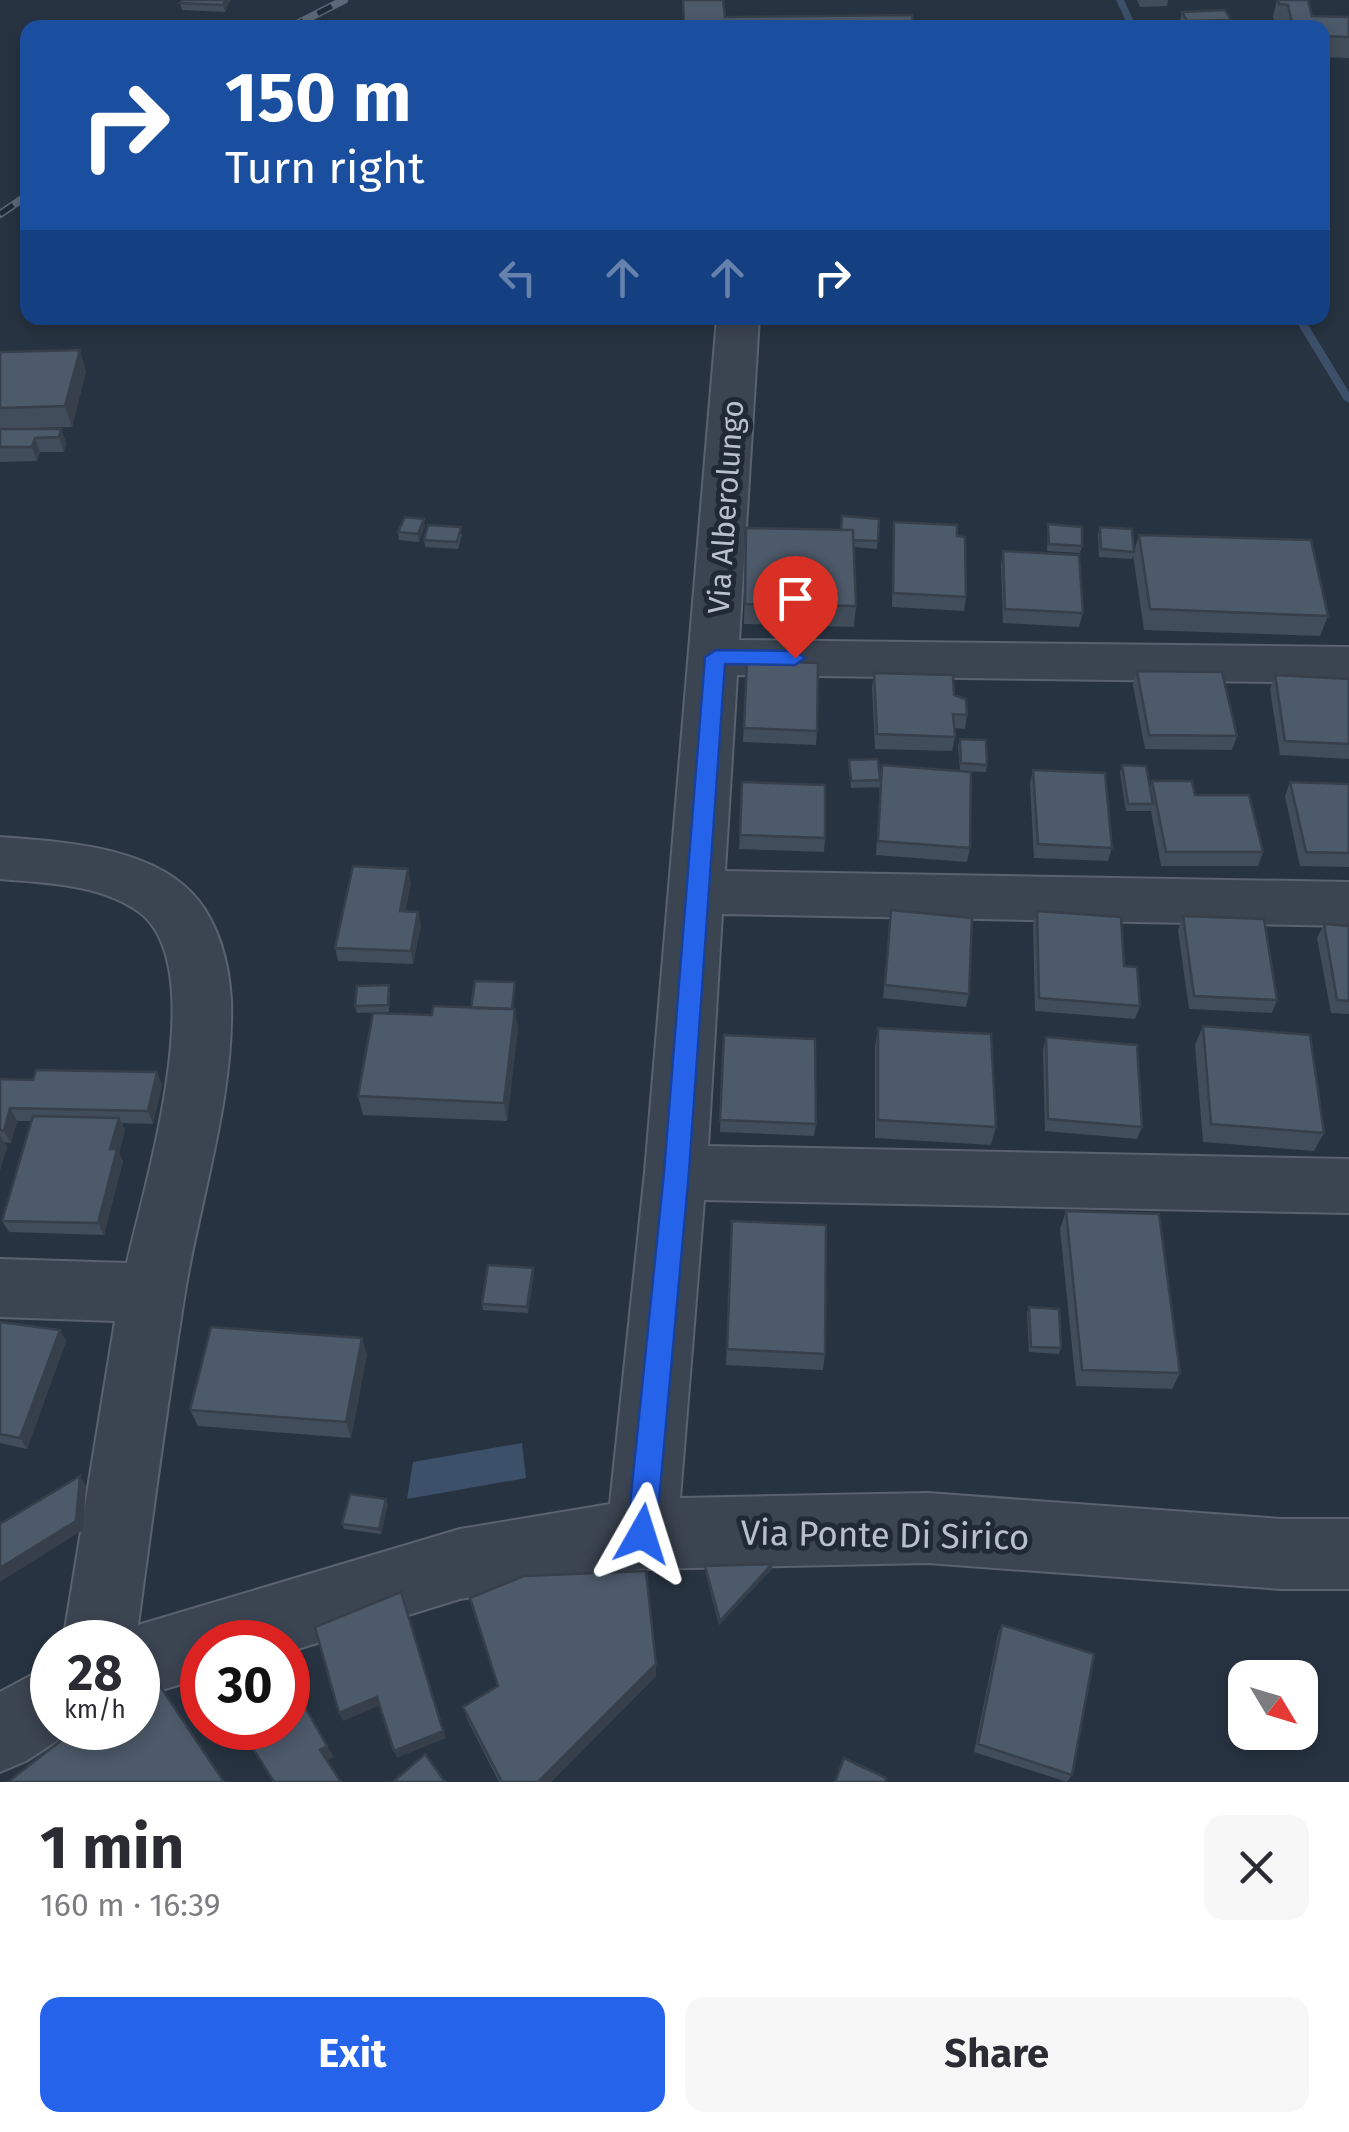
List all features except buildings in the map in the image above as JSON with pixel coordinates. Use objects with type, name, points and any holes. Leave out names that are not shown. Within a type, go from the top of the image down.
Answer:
[{"type":"street","name":"Via Alberolungo","points":[[642,1534],[676,1172],[738,325]]},
{"type":"street","points":[[716,657],[1349,665]]},
{"type":"street","points":[[0,858],[96,872],[132,883],[159,897],[177,914],[190,937],[201,973],[197,1066],[153,1293],[102,1620]]},
{"type":"street","points":[[698,892],[1349,904]]},
{"type":"street","points":[[676,1172],[1349,1186]]},
{"type":"street","points":[[0,1288],[153,1293]]},
{"type":"street","name":"Via Ponte Di Sirico","points":[[160,1654],[460,1564],[642,1534],[928,1528],[1281,1554],[1349,1554]]},
{"type":"street","points":[[1281,1554],[1349,1591]]},
{"type":"street","points":[[0,1735],[30,1715]]},
{"type":"water","points":[[522,1443],[526,1478],[407,1499],[413,1462]]},
{"type":"waterway","points":[[1120,0],[1129,20]]},
{"type":"waterway","points":[[1303,325],[1349,400]]},
{"type":"railway","points":[[305,20],[344,0]]},
{"type":"railway","points":[[0,214],[20,200]]},
{"type":"route","points":[[642,1534],[676,1172],[716,657],[795,658]]}]
